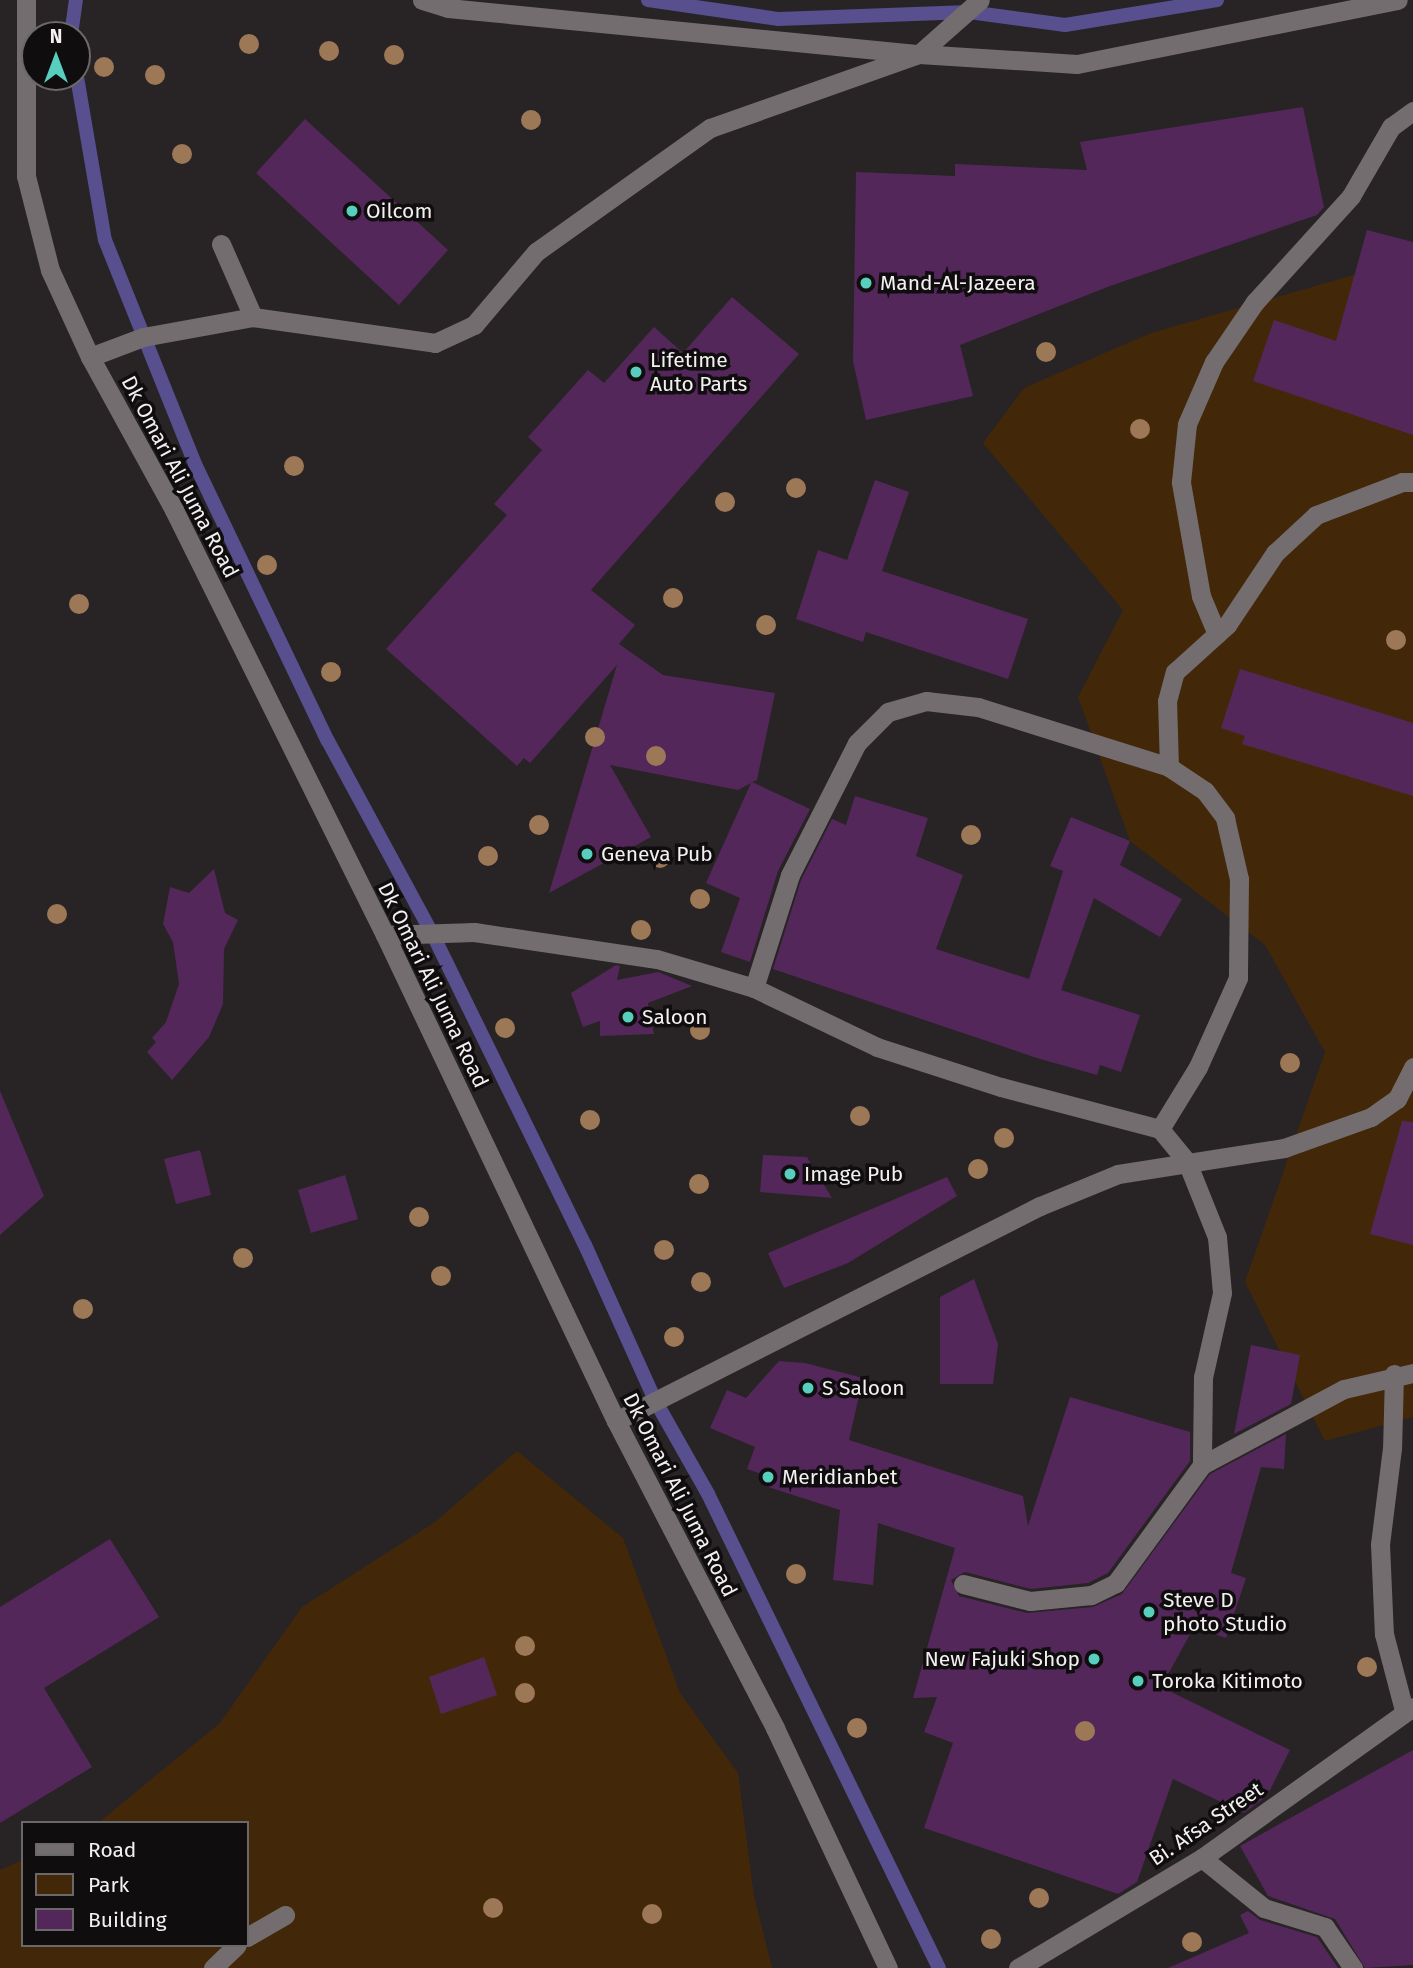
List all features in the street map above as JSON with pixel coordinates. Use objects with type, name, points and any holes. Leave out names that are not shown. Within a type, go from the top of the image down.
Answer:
[{"type":"street","name":"Dk Omari Ali Juma Road","points":[[26,0],[26,176],[50,270],[90,356],[174,510],[385,935],[615,1421],[775,1728],[888,1968]]},
{"type":"street","points":[[422,0],[448,8],[919,54],[1077,64],[1398,0]]},
{"type":"street","points":[[90,356],[144,337],[253,317],[435,343],[474,325],[536,252],[710,128],[919,54],[980,0]]},
{"type":"street","points":[[1217,634],[1201,596],[1181,482],[1187,424],[1214,362],[1255,302],[1351,196],[1391,127],[1413,111]]},
{"type":"street","points":[[220,244],[253,317]]},
{"type":"street","points":[[1169,767],[1167,701],[1174,672],[1217,634],[1275,553],[1316,515],[1402,482],[1413,482]]},
{"type":"street","points":[[754,988],[790,875],[857,743],[888,712],[926,701],[978,707],[1169,767],[1205,791],[1225,818],[1239,879],[1238,978],[1198,1067],[1160,1129]]},
{"type":"street","points":[[385,935],[474,932],[657,959],[754,988],[877,1047],[1001,1087],[1160,1129],[1188,1162],[1217,1237],[1222,1293],[1203,1377],[1202,1465]]},
{"type":"street","points":[[615,1421],[1040,1206],[1118,1174],[1284,1148],[1405,1102],[1413,1067]]},
{"type":"street","points":[[962,1584],[1030,1601],[1091,1595],[1116,1583],[1202,1465],[1344,1389],[1404,1373],[1380,1544],[1384,1634],[1408,1709]]},
{"type":"street","name":"Bi. Afsa Street","points":[[1018,1968],[1202,1858],[1408,1709]]},
{"type":"street","points":[[1202,1858],[1265,1908],[1325,1927],[1353,1968]]},
{"type":"street","points":[[248,1936],[285,1915]]},
{"type":"street","points":[[213,1968],[235,1947]]},
{"type":"green space","points":[[1413,258],[1413,1417],[1325,1441],[1245,1282],[1325,1052],[1265,945],[1130,841],[1078,697],[1123,610],[983,443],[1024,388],[1151,333]]},
{"type":"green space","points":[[517,1451],[623,1538],[680,1693],[738,1773],[754,1896],[772,1968],[0,1968],[0,1870],[21,1861],[21,1947],[248,1947],[248,1821],[100,1821],[220,1723],[302,1607],[435,1522]]},
{"type":"building","points":[[1303,107],[1324,207],[1317,215],[1110,286],[960,345],[973,396],[866,420],[853,361],[856,172],[955,176],[955,164],[1087,170],[1080,142]]},
{"type":"building","name":"Oilcom","points":[[305,119],[448,250],[399,305],[256,173]]},
{"type":"building","points":[[1367,230],[1413,242],[1413,435],[1253,381],[1274,320],[1336,341]]},
{"type":"building","points":[[732,297],[799,354],[591,590],[635,625],[619,644],[663,675],[775,693],[757,780],[752,782],[810,809],[778,871],[750,962],[721,952],[740,898],[706,883],[751,783],[738,790],[610,765],[651,837],[549,893],[617,665],[530,763],[524,758],[517,766],[386,649],[507,515],[494,504],[542,450],[528,437],[588,370],[604,383],[654,327],[683,353]]},
{"type":"building","points":[[875,480],[909,492],[882,571],[1028,619],[1008,679],[866,632],[863,642],[796,619],[818,550],[847,560]]},
{"type":"building","points":[[1240,669],[1413,723],[1413,796],[1242,744],[1245,736],[1221,728]]},
{"type":"building","points":[[855,796],[928,818],[916,856],[963,875],[936,949],[1029,979],[1063,871],[1050,866],[1071,817],[1130,841],[1120,865],[1182,899],[1160,937],[1094,898],[1061,990],[1140,1015],[1121,1072],[1100,1065],[1097,1075],[1037,1058],[773,969],[801,880],[832,819],[846,825]]},
{"type":"building","points":[[214,869],[225,913],[238,920],[224,949],[223,1004],[209,1037],[172,1080],[147,1052],[156,1042],[152,1038],[166,1022],[179,984],[173,942],[163,924],[170,887],[189,893]]},
{"type":"building","points":[[616,965],[620,966],[617,980],[658,972],[692,986],[648,1003],[654,1034],[600,1036],[600,1021],[583,1027],[571,993]]},
{"type":"building","points":[[0,1091],[44,1196],[0,1235]]},
{"type":"building","points":[[1402,1121],[1413,1122],[1413,1245],[1370,1234]]},
{"type":"building","points":[[200,1150],[211,1195],[176,1204],[164,1159]]},
{"type":"building","name":"Image Pub","points":[[763,1155],[807,1157],[832,1198],[760,1192]]},
{"type":"building","points":[[345,1175],[358,1219],[311,1233],[298,1190]]},
{"type":"building","points":[[947,1177],[957,1196],[848,1263],[784,1288],[768,1253]]},
{"type":"building","points":[[974,1279],[998,1344],[993,1384],[940,1384],[940,1297]]},
{"type":"building","points":[[1251,1345],[1300,1355],[1291,1404],[1234,1434]]},
{"type":"building","points":[[779,1361],[805,1363],[863,1378],[849,1440],[1023,1496],[1028,1526],[1070,1397],[1190,1432],[1190,1461],[1108,1573],[1088,1583],[1031,1589],[965,1572],[951,1580],[959,1596],[1027,1613],[1093,1607],[1122,1594],[1210,1474],[1286,1434],[1284,1469],[1261,1467],[1231,1573],[1246,1578],[1226,1638],[1194,1627],[1161,1687],[1290,1750],[1267,1796],[1244,1813],[1173,1779],[1137,1882],[1118,1894],[924,1828],[953,1743],[924,1732],[937,1697],[913,1698],[955,1548],[878,1523],[873,1585],[833,1580],[840,1510],[765,1486],[768,1476],[747,1469],[755,1447],[710,1428],[727,1390],[746,1398]]},
{"type":"building","points":[[110,1539],[159,1617],[44,1688],[92,1767],[0,1823],[0,1607]]},
{"type":"building","points":[[484,1657],[497,1695],[441,1714],[429,1677]]},
{"type":"building","points":[[1413,1750],[1413,1965],[1365,1968],[1335,1919],[1268,1896],[1240,1846]]},
{"type":"building","points":[[1248,1911],[1260,1920],[1317,1937],[1338,1968],[1168,1968],[1249,1933],[1240,1915]]},
{"type":"waterway","points":[[73,21],[76,0]]},
{"type":"waterway","points":[[648,0],[779,19],[969,12],[1065,25],[1217,0]]},
{"type":"waterway","points":[[79,91],[105,240],[195,464],[328,741],[432,933],[585,1245],[656,1402],[708,1494],[939,1968]]},
{"type":"place","name":"Oilcom","points":[[352,211]]},
{"type":"place","name":"Mand-Al-Jazeera","points":[[866,283]]},
{"type":"place","name":"Lifetime Auto Parts","points":[[636,372]]},
{"type":"place","name":"Geneva Pub","points":[[587,854]]},
{"type":"place","name":"Saloon","points":[[628,1017]]},
{"type":"place","name":"Image Pub","points":[[790,1174]]},
{"type":"place","name":"S Saloon","points":[[808,1388]]},
{"type":"place","name":"Meridianbet","points":[[768,1477]]},
{"type":"place","name":"Steve D photo Studio","points":[[1149,1612]]},
{"type":"place","name":"New Fajuki Shop","points":[[1094,1659]]},
{"type":"place","name":"Toroka Kitimoto","points":[[1138,1681]]}]
